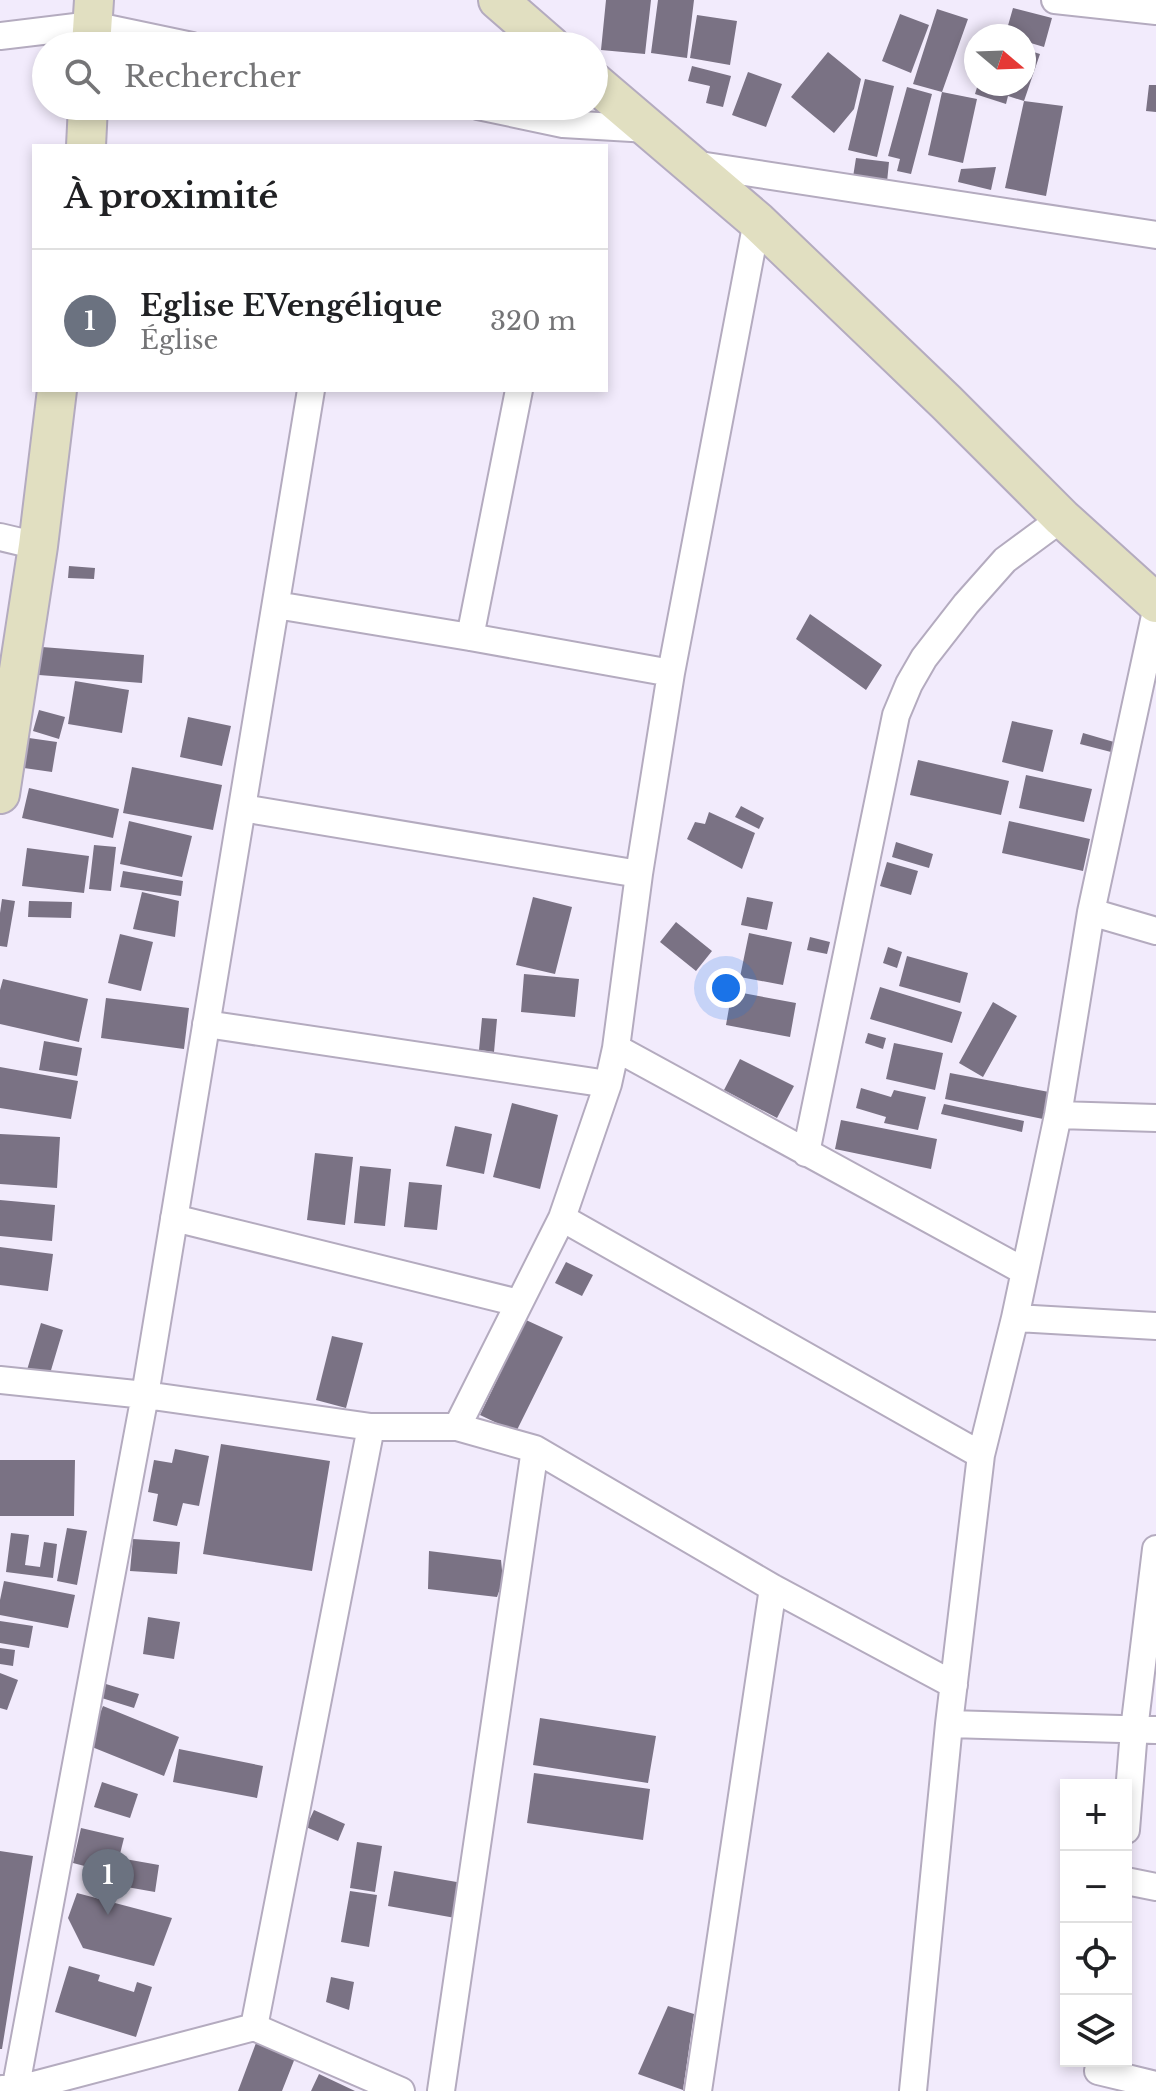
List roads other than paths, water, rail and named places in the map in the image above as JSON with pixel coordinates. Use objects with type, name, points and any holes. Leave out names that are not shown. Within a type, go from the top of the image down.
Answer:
[{"type":"street","points":[[498,0],[535,32]]},
{"type":"street","points":[[1055,0],[1156,11]]},
{"type":"street","points":[[0,36],[92,24],[128,32]]},
{"type":"street","points":[[608,94],[757,221],[1062,518],[1156,603]]},
{"type":"street","points":[[86,144],[87,120]]},
{"type":"street","points":[[518,120],[561,135],[649,129]]},
{"type":"street","points":[[689,164],[1156,235]]},
{"type":"street","points":[[457,1427],[562,1218],[608,1084],[616,1048],[639,874],[671,673],[757,221]]},
{"type":"street","points":[[0,794],[4,744],[38,546],[57,392]]},
{"type":"street","points":[[15,2091],[145,1395],[311,392]]},
{"type":"street","points":[[470,637],[519,392]]},
{"type":"street","points":[[806,1153],[896,715],[924,658],[966,604],[1005,560],[1062,518]]},
{"type":"street","points":[[0,537],[38,546]]},
{"type":"street","points":[[276,605],[671,673]]},
{"type":"street","points":[[913,2091],[949,1724],[981,1455],[1015,1318],[1058,1115],[1091,912],[1156,611]]},
{"type":"street","points":[[242,808],[639,874]]},
{"type":"street","points":[[1091,912],[1156,931]]},
{"type":"street","points":[[206,1024],[608,1084]]},
{"type":"street","points":[[616,1048],[1024,1271]]},
{"type":"street","points":[[1058,1115],[1156,1118]]},
{"type":"street","points":[[174,1218],[519,1303]]},
{"type":"street","points":[[562,1218],[981,1455]]},
{"type":"street","points":[[1015,1318],[1156,1326]]},
{"type":"street","points":[[0,1380],[145,1395],[371,1427],[457,1427],[535,1449],[773,1588],[954,1685]]},
{"type":"street","points":[[254,2027],[371,1427]]},
{"type":"street","points":[[441,2091],[535,1449]]},
{"type":"street","points":[[1132,1798],[1145,1730],[1156,1549]]},
{"type":"street","points":[[698,2091],[773,1588]]},
{"type":"street","points":[[949,1724],[1145,1730]]},
{"type":"street","points":[[1132,1882],[1156,1887]]},
{"type":"street","points":[[0,2089],[15,2091],[254,2027],[401,2091]]},
{"type":"street","points":[[1097,2074],[1156,2085]]},
{"type":"place","name":"Eglise EVengélique","points":[[108,1915]]}]
